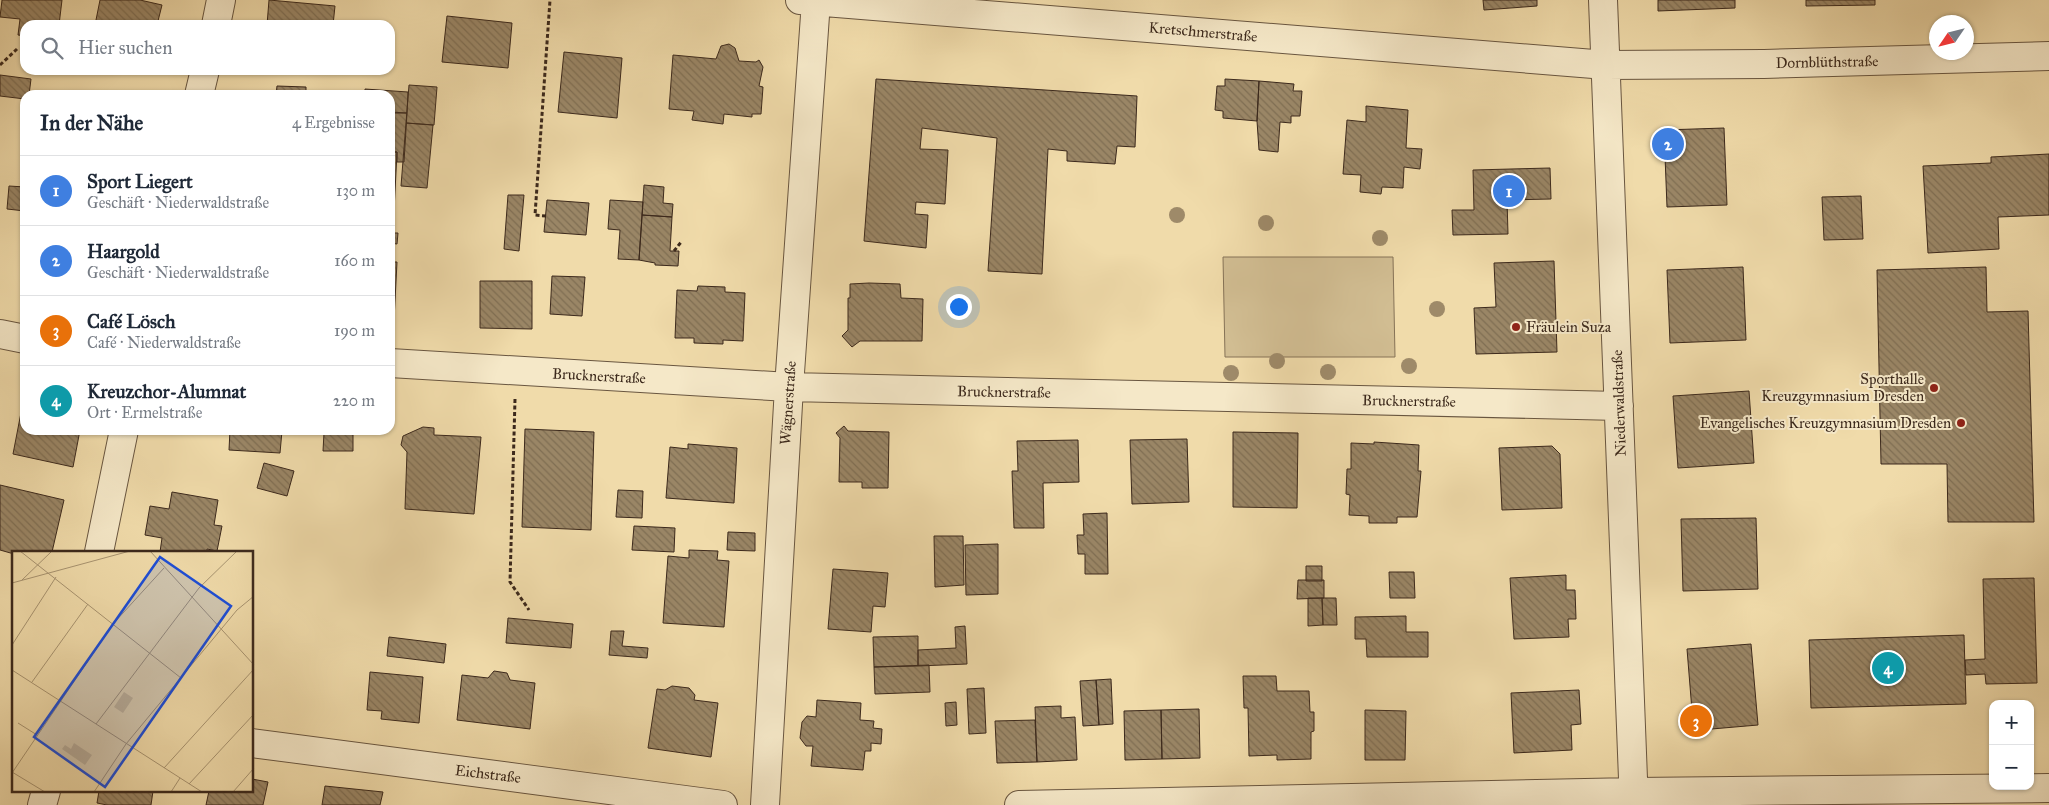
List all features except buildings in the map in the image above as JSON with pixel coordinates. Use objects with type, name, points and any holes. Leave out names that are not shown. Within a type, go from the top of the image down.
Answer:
[{"type":"street","points":[[217,20],[221,0]]},
{"type":"street","name":"Niederwaldstraße","points":[[1603,0],[1634,798]]},
{"type":"street","name":"Kretschmerstraße","points":[[808,1],[1606,66]]},
{"type":"street","name":"Wägnerstraße","points":[[764,805],[789,387],[808,1]]},
{"type":"street","name":"Dornblüthstraße","points":[[1606,66],[2049,56]]},
{"type":"street","points":[[200,90],[204,75]]},
{"type":"street","points":[[0,334],[20,338]]},
{"type":"street","name":"Brucknerstraße","points":[[395,363],[789,387],[1619,406]]},
{"type":"street","points":[[99,551],[123,435]]},
{"type":"street","name":"Eichstraße","points":[[254,743],[723,805]]},
{"type":"street","points":[[1019,805],[2020,796],[2049,788]]},
{"type":"street","points":[[42,805],[46,792]]},
{"type":"path","points":[[546,216],[535,215],[550,0]]},
{"type":"path","points":[[0,65],[17,49]]},
{"type":"path","points":[[674,251],[682,241]]},
{"type":"path","points":[[515,396],[510,582],[529,610]]},
{"type":"shaded area","points":[[1223,257],[1393,257],[1395,357],[1225,357]]},
{"type":"place","name":"Haargold","points":[[1668,144]]},
{"type":"place","name":"Sport Liegert","points":[[1509,191]]},
{"type":"place","name":"Fräulein Suza","points":[[1516,327]]},
{"type":"place","name":"Sporthalle Kreuzgymnasium Dresden","points":[[1934,388]]},
{"type":"place","name":"Evangelisches Kreuzgymnasium Dresden","points":[[1961,423]]},
{"type":"place","name":"Kreuzchor-Alumnat","points":[[1888,668]]},
{"type":"place","name":"Café Lösch","points":[[1696,721]]}]
